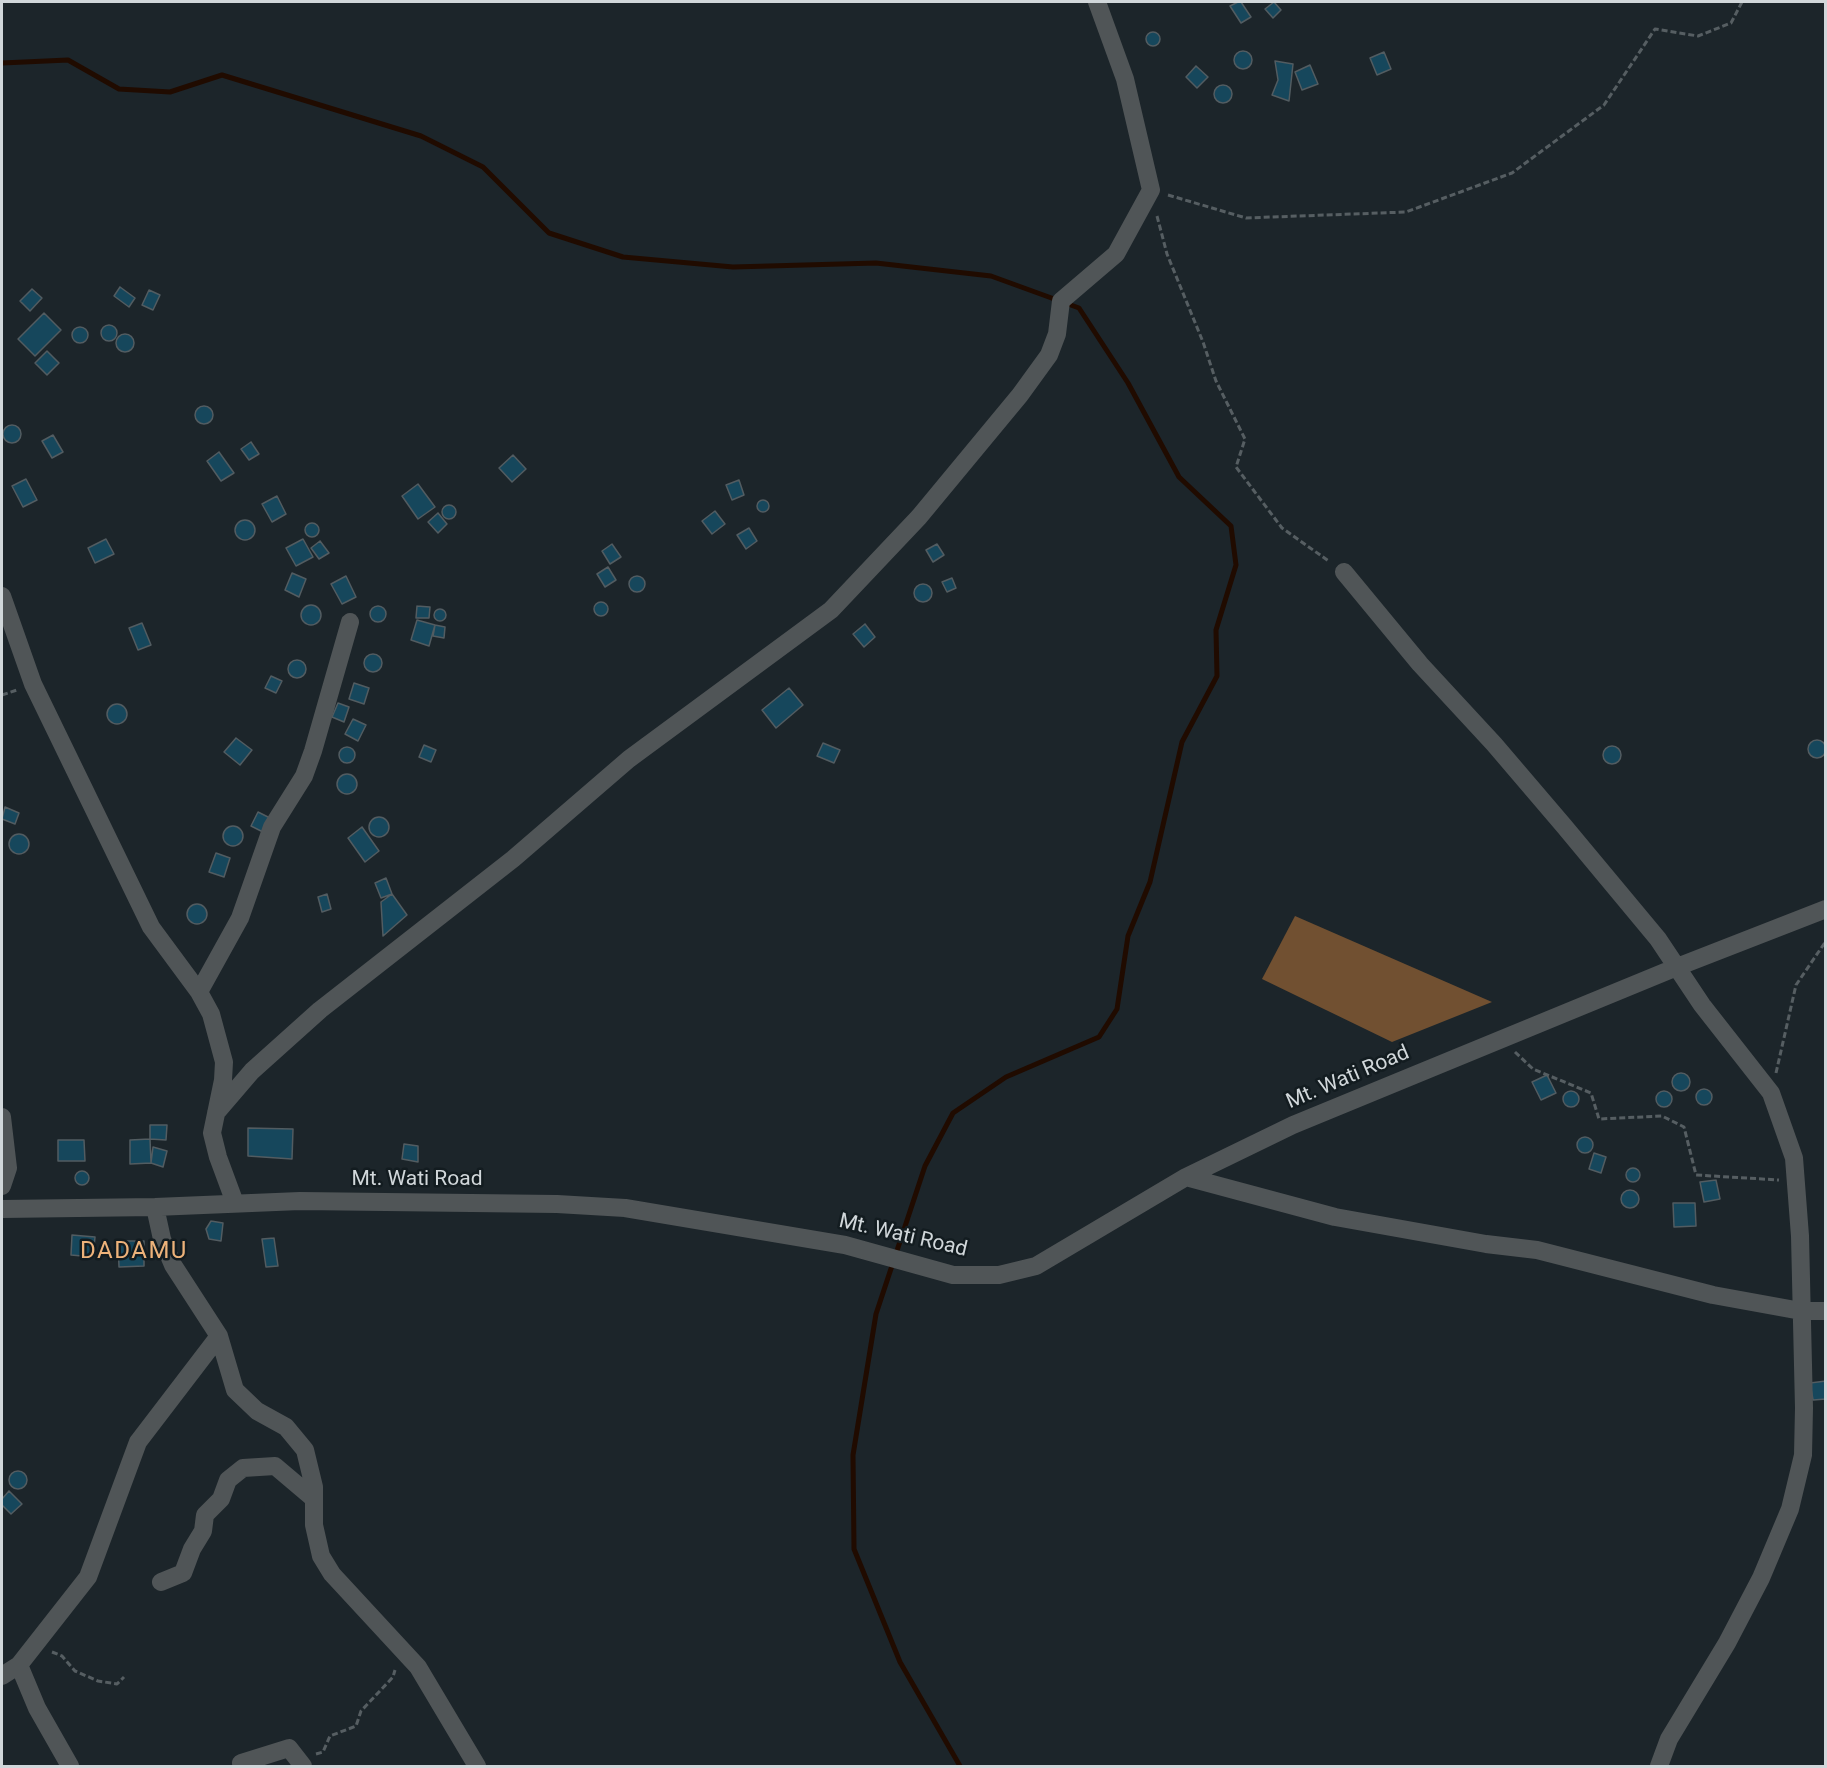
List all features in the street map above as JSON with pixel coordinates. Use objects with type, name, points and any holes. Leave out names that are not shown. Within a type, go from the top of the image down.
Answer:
[{"type":"street","points":[[216,1113],[261,1062],[320,1010],[513,859],[638,752],[831,610],[919,517],[1020,395],[1049,355],[1058,334],[1061,301],[1116,254],[1151,189],[1125,80],[1096,2]]},
{"type":"street","points":[[1344,572],[1420,664],[1494,744],[1658,939],[1702,1005],[1771,1093],[1786,1130],[1796,1181],[1804,1408],[1803,1455],[1790,1509],[1761,1578],[1727,1643],[1669,1739],[1659,1767]]},
{"type":"street","points":[[2,597],[33,684],[141,906],[166,950],[199,993],[211,1014],[224,1062],[223,1080],[212,1133],[235,1203]]},
{"type":"street","points":[[199,993],[240,918],[272,826],[304,776],[314,751],[350,622]]},
{"type":"street","name":"Mt. Wati Road","points":[[2,1209],[155,1207],[235,1203],[420,1202],[625,1208],[845,1245],[953,1275],[999,1275],[1036,1266],[1186,1177],[1293,1125],[1677,967],[1826,909]]},
{"type":"street","points":[[2,1117],[8,1168],[2,1186]]},
{"type":"street","points":[[1186,1177],[1335,1217],[1486,1244],[1537,1250],[1713,1295],[1801,1311],[1826,1311]]},
{"type":"street","points":[[155,1207],[162,1239],[173,1265],[219,1336],[235,1389],[257,1411],[286,1427],[305,1450],[314,1499],[316,1539],[321,1556],[332,1574],[427,1679],[477,1767]]},
{"type":"street","points":[[2,1676],[20,1665],[88,1577],[133,1452],[143,1432],[219,1336]]},
{"type":"street","points":[[161,1582],[183,1573],[203,1531],[205,1515],[221,1499],[228,1480],[243,1468],[274,1466],[314,1499]]},
{"type":"street","points":[[20,1665],[37,1707],[70,1767]]},
{"type":"street","points":[[241,1763],[289,1748],[302,1764]]},
{"type":"path","points":[[1151,189],[1246,218],[1406,212],[1512,172],[1604,105],[1655,28],[1698,36],[1731,23],[1742,2]]},
{"type":"path","points":[[1151,189],[1167,254],[1203,342],[1216,381],[1245,439],[1236,467],[1282,528],[1344,572]]},
{"type":"path","points":[[1771,1093],[1796,985],[1826,942]]},
{"type":"path","points":[[1501,1040],[1533,1069],[1591,1093],[1599,1119],[1662,1116],[1684,1127],[1696,1175],[1796,1181]]},
{"type":"path","points":[[34,1646],[42,1646],[62,1656],[75,1671],[99,1681],[117,1684],[124,1677]]},
{"type":"path","points":[[302,1764],[323,1752],[330,1736],[356,1726],[361,1711],[393,1677],[397,1665],[414,1662]]},
{"type":"shaded area","points":[[1295,916],[1492,1002],[1392,1042],[1262,979]]},
{"type":"building","points":[[1241,2],[1251,17],[1241,23],[1230,6]]},
{"type":"building","points":[[1274,2],[1281,10],[1273,18],[1265,9]]},
{"type":"building","points":[[1150,32],[1156,32],[1160,39],[1156,46],[1150,46],[1146,42],[1146,36]]},
{"type":"building","points":[[1243,51],[1251,56],[1252,60],[1247,68],[1243,69],[1235,64],[1234,60],[1239,52]]},
{"type":"building","points":[[1384,52],[1391,69],[1377,75],[1370,58]]},
{"type":"building","points":[[1275,61],[1293,64],[1289,101],[1272,95],[1278,80]]},
{"type":"building","points":[[1310,65],[1318,84],[1302,90],[1295,72]]},
{"type":"building","points":[[1196,66],[1208,77],[1197,88],[1186,77]]},
{"type":"building","points":[[1219,85],[1227,85],[1232,90],[1230,101],[1219,103],[1214,98],[1214,90]]},
{"type":"building","points":[[120,287],[135,298],[129,307],[114,296]]},
{"type":"building","points":[[32,289],[42,298],[30,311],[20,301]]},
{"type":"building","points":[[149,290],[160,295],[153,310],[142,305]]},
{"type":"building","points":[[44,313],[61,330],[35,356],[18,339]]},
{"type":"building","points":[[109,325],[115,327],[117,333],[115,339],[109,341],[103,339],[101,333],[103,327]]},
{"type":"building","points":[[77,327],[83,327],[88,335],[86,341],[77,343],[72,338],[72,332]]},
{"type":"building","points":[[125,334],[131,337],[134,343],[131,349],[125,352],[119,349],[116,343],[119,337]]},
{"type":"building","points":[[47,351],[59,363],[47,375],[35,363]]},
{"type":"building","points":[[204,406],[210,409],[213,415],[210,421],[204,424],[198,421],[195,415],[198,409]]},
{"type":"building","points":[[8,425],[16,425],[21,430],[19,441],[8,443],[3,438],[3,430]]},
{"type":"building","points":[[53,435],[63,452],[52,458],[42,441]]},
{"type":"building","points":[[251,442],[259,454],[249,460],[241,449]]},
{"type":"building","points":[[219,452],[234,473],[221,481],[207,461]]},
{"type":"building","points":[[513,455],[526,469],[512,482],[499,468]]},
{"type":"building","points":[[26,479],[37,500],[23,507],[12,486]]},
{"type":"building","points":[[739,480],[744,495],[732,500],[726,485]]},
{"type":"building","points":[[418,484],[435,507],[418,519],[402,496]]},
{"type":"building","points":[[277,496],[286,514],[272,522],[262,504]]},
{"type":"building","points":[[765,500],[769,506],[765,512],[761,512],[757,504]]},
{"type":"building","points":[[446,505],[452,505],[456,512],[452,519],[446,519],[442,515],[442,509]]},
{"type":"building","points":[[715,511],[725,524],[712,534],[702,521]]},
{"type":"building","points":[[438,513],[447,524],[438,533],[428,522]]},
{"type":"building","points":[[241,520],[249,520],[255,526],[255,534],[249,540],[241,540],[235,534],[235,526]]},
{"type":"building","points":[[312,523],[317,525],[319,530],[317,535],[312,537],[307,535],[305,530],[307,525]]},
{"type":"building","points":[[749,528],[757,541],[746,549],[737,535]]},
{"type":"building","points":[[106,539],[114,554],[95,563],[88,548]]},
{"type":"building","points":[[303,539],[313,557],[296,566],[286,548]]},
{"type":"building","points":[[320,541],[329,553],[319,559],[311,548]]},
{"type":"building","points":[[612,544],[621,557],[610,564],[602,551]]},
{"type":"building","points":[[937,544],[944,555],[933,562],[926,550]]},
{"type":"building","points":[[608,567],[616,580],[605,587],[597,574]]},
{"type":"building","points":[[292,573],[306,579],[299,597],[285,590]]},
{"type":"building","points":[[346,576],[356,597],[342,604],[331,584]]},
{"type":"building","points":[[637,576],[643,578],[645,584],[643,590],[637,592],[631,590],[629,584],[631,578]]},
{"type":"building","points":[[952,578],[956,588],[947,592],[942,582]]},
{"type":"building","points":[[923,584],[929,587],[932,593],[929,599],[923,602],[917,599],[914,593],[917,587]]},
{"type":"building","points":[[598,602],[604,602],[608,609],[604,616],[598,616],[594,612],[594,606]]},
{"type":"building","points":[[311,605],[318,608],[321,615],[318,622],[311,625],[304,622],[301,615],[304,608]]},
{"type":"building","points":[[378,606],[386,614],[378,622],[370,614]]},
{"type":"building","points":[[417,606],[430,607],[429,618],[416,618]]},
{"type":"building","points":[[442,609],[446,615],[442,621],[438,621],[434,613]]},
{"type":"building","points":[[417,620],[435,625],[429,646],[411,640]]},
{"type":"building","points":[[142,623],[151,645],[138,650],[129,628]]},
{"type":"building","points":[[865,624],[875,637],[864,647],[853,634]]},
{"type":"building","points":[[435,625],[445,627],[444,638],[433,636]]},
{"type":"building","points":[[369,654],[377,654],[382,659],[380,670],[369,672],[364,667],[364,659]]},
{"type":"building","points":[[297,660],[303,663],[306,669],[303,675],[297,678],[291,675],[288,669],[291,663]]},
{"type":"building","points":[[271,676],[282,681],[276,693],[265,688]]},
{"type":"building","points":[[354,683],[369,688],[364,704],[349,699]]},
{"type":"building","points":[[789,688],[803,705],[776,728],[762,710]]},
{"type":"building","points":[[338,703],[349,707],[344,722],[332,717]]},
{"type":"building","points":[[117,704],[124,707],[127,714],[124,721],[117,724],[110,721],[107,714],[110,707]]},
{"type":"building","points":[[353,719],[366,725],[358,741],[345,734]]},
{"type":"building","points":[[236,738],[252,750],[240,765],[224,752]]},
{"type":"building","points":[[1817,740],[1823,743],[1826,749],[1823,755],[1817,758],[1811,755],[1808,749],[1811,743]]},
{"type":"building","points":[[823,743],[840,750],[834,763],[817,756]]},
{"type":"building","points":[[424,745],[436,750],[431,762],[419,757]]},
{"type":"building","points":[[1612,746],[1618,749],[1621,755],[1618,761],[1612,764],[1606,761],[1603,755],[1606,749]]},
{"type":"building","points":[[347,747],[353,749],[355,755],[353,761],[347,763],[341,761],[339,755],[341,749]]},
{"type":"building","points":[[347,774],[354,777],[357,784],[354,791],[347,794],[340,791],[337,784],[340,777]]},
{"type":"building","points":[[5,807],[19,813],[15,824],[2,819]]},
{"type":"building","points":[[258,812],[270,818],[263,832],[251,826]]},
{"type":"building","points":[[379,817],[386,820],[389,827],[386,834],[379,837],[372,834],[369,827],[372,820]]},
{"type":"building","points":[[229,826],[237,826],[243,832],[243,840],[237,846],[229,846],[223,840],[223,832]]},
{"type":"building","points":[[362,827],[379,851],[365,862],[348,838]]},
{"type":"building","points":[[19,834],[26,837],[29,844],[26,851],[19,854],[12,851],[9,844],[12,837]]},
{"type":"building","points":[[216,853],[230,858],[224,877],[209,872]]},
{"type":"building","points":[[386,878],[392,894],[381,898],[375,883]]},
{"type":"building","points":[[327,894],[331,909],[322,912],[318,897]]},
{"type":"building","points":[[392,894],[407,915],[383,936],[381,902]]},
{"type":"building","points":[[197,904],[204,907],[207,914],[204,921],[197,924],[190,921],[187,914],[190,907]]},
{"type":"building","points":[[1677,1073],[1685,1073],[1690,1078],[1688,1089],[1677,1091],[1672,1086],[1672,1078]]},
{"type":"building","points":[[1547,1075],[1556,1093],[1541,1100],[1532,1082]]},
{"type":"building","points":[[1701,1089],[1707,1089],[1712,1097],[1710,1103],[1701,1105],[1696,1100],[1696,1094]]},
{"type":"building","points":[[1571,1091],[1579,1099],[1571,1107],[1563,1099]]},
{"type":"building","points":[[1664,1091],[1672,1099],[1664,1107],[1656,1099]]},
{"type":"building","points":[[150,1125],[167,1125],[166,1140],[150,1139]]},
{"type":"building","points":[[248,1128],[293,1129],[292,1159],[248,1156]]},
{"type":"building","points":[[1585,1137],[1593,1145],[1585,1153],[1577,1145]]},
{"type":"building","points":[[150,1139],[151,1163],[130,1164],[130,1140]]},
{"type":"building","points":[[58,1140],[84,1140],[85,1161],[58,1161]]},
{"type":"building","points":[[404,1144],[418,1146],[418,1162],[402,1159]]},
{"type":"building","points":[[153,1147],[167,1151],[163,1167],[151,1163]]},
{"type":"building","points":[[1594,1153],[1606,1157],[1601,1173],[1589,1169]]},
{"type":"building","points":[[1630,1168],[1636,1168],[1640,1175],[1636,1182],[1630,1182],[1626,1178],[1626,1172]]},
{"type":"building","points":[[79,1171],[85,1171],[89,1178],[85,1185],[79,1185],[75,1181],[75,1175]]},
{"type":"building","points":[[1716,1180],[1720,1199],[1704,1202],[1700,1182]]},
{"type":"building","points":[[1630,1190],[1636,1193],[1639,1199],[1636,1205],[1630,1208],[1624,1205],[1621,1199],[1624,1193]]},
{"type":"building","points":[[1673,1203],[1695,1203],[1696,1226],[1674,1227]]},
{"type":"building","points":[[211,1221],[223,1223],[221,1241],[209,1239],[206,1229]]},
{"type":"building","points":[[72,1235],[95,1237],[93,1257],[71,1255]]},
{"type":"building","points":[[274,1238],[278,1266],[266,1267],[262,1239]]},
{"type":"building","points":[[118,1241],[144,1241],[144,1266],[119,1267]]},
{"type":"building","points":[[1826,1381],[1826,1399],[1813,1400],[1810,1383]]},
{"type":"building","points":[[18,1471],[24,1474],[27,1480],[24,1486],[18,1489],[12,1486],[9,1480],[12,1474]]},
{"type":"building","points":[[9,1491],[22,1504],[11,1514],[2,1505],[2,1499]]},
{"type":"waterway","points":[[2,63],[68,60],[119,89],[170,92],[222,75],[421,136],[483,167],[549,233],[623,257],[733,267],[876,263],[991,276],[1079,308],[1128,383],[1179,477],[1231,526],[1236,565],[1216,630],[1217,676],[1182,742],[1150,882],[1128,936],[1117,1009],[1099,1037],[1006,1077],[953,1113],[925,1166],[876,1314],[853,1455],[854,1549],[900,1662],[960,1766]]},
{"type":"district","name":"DADAMU","points":[[134,1252]]}]
